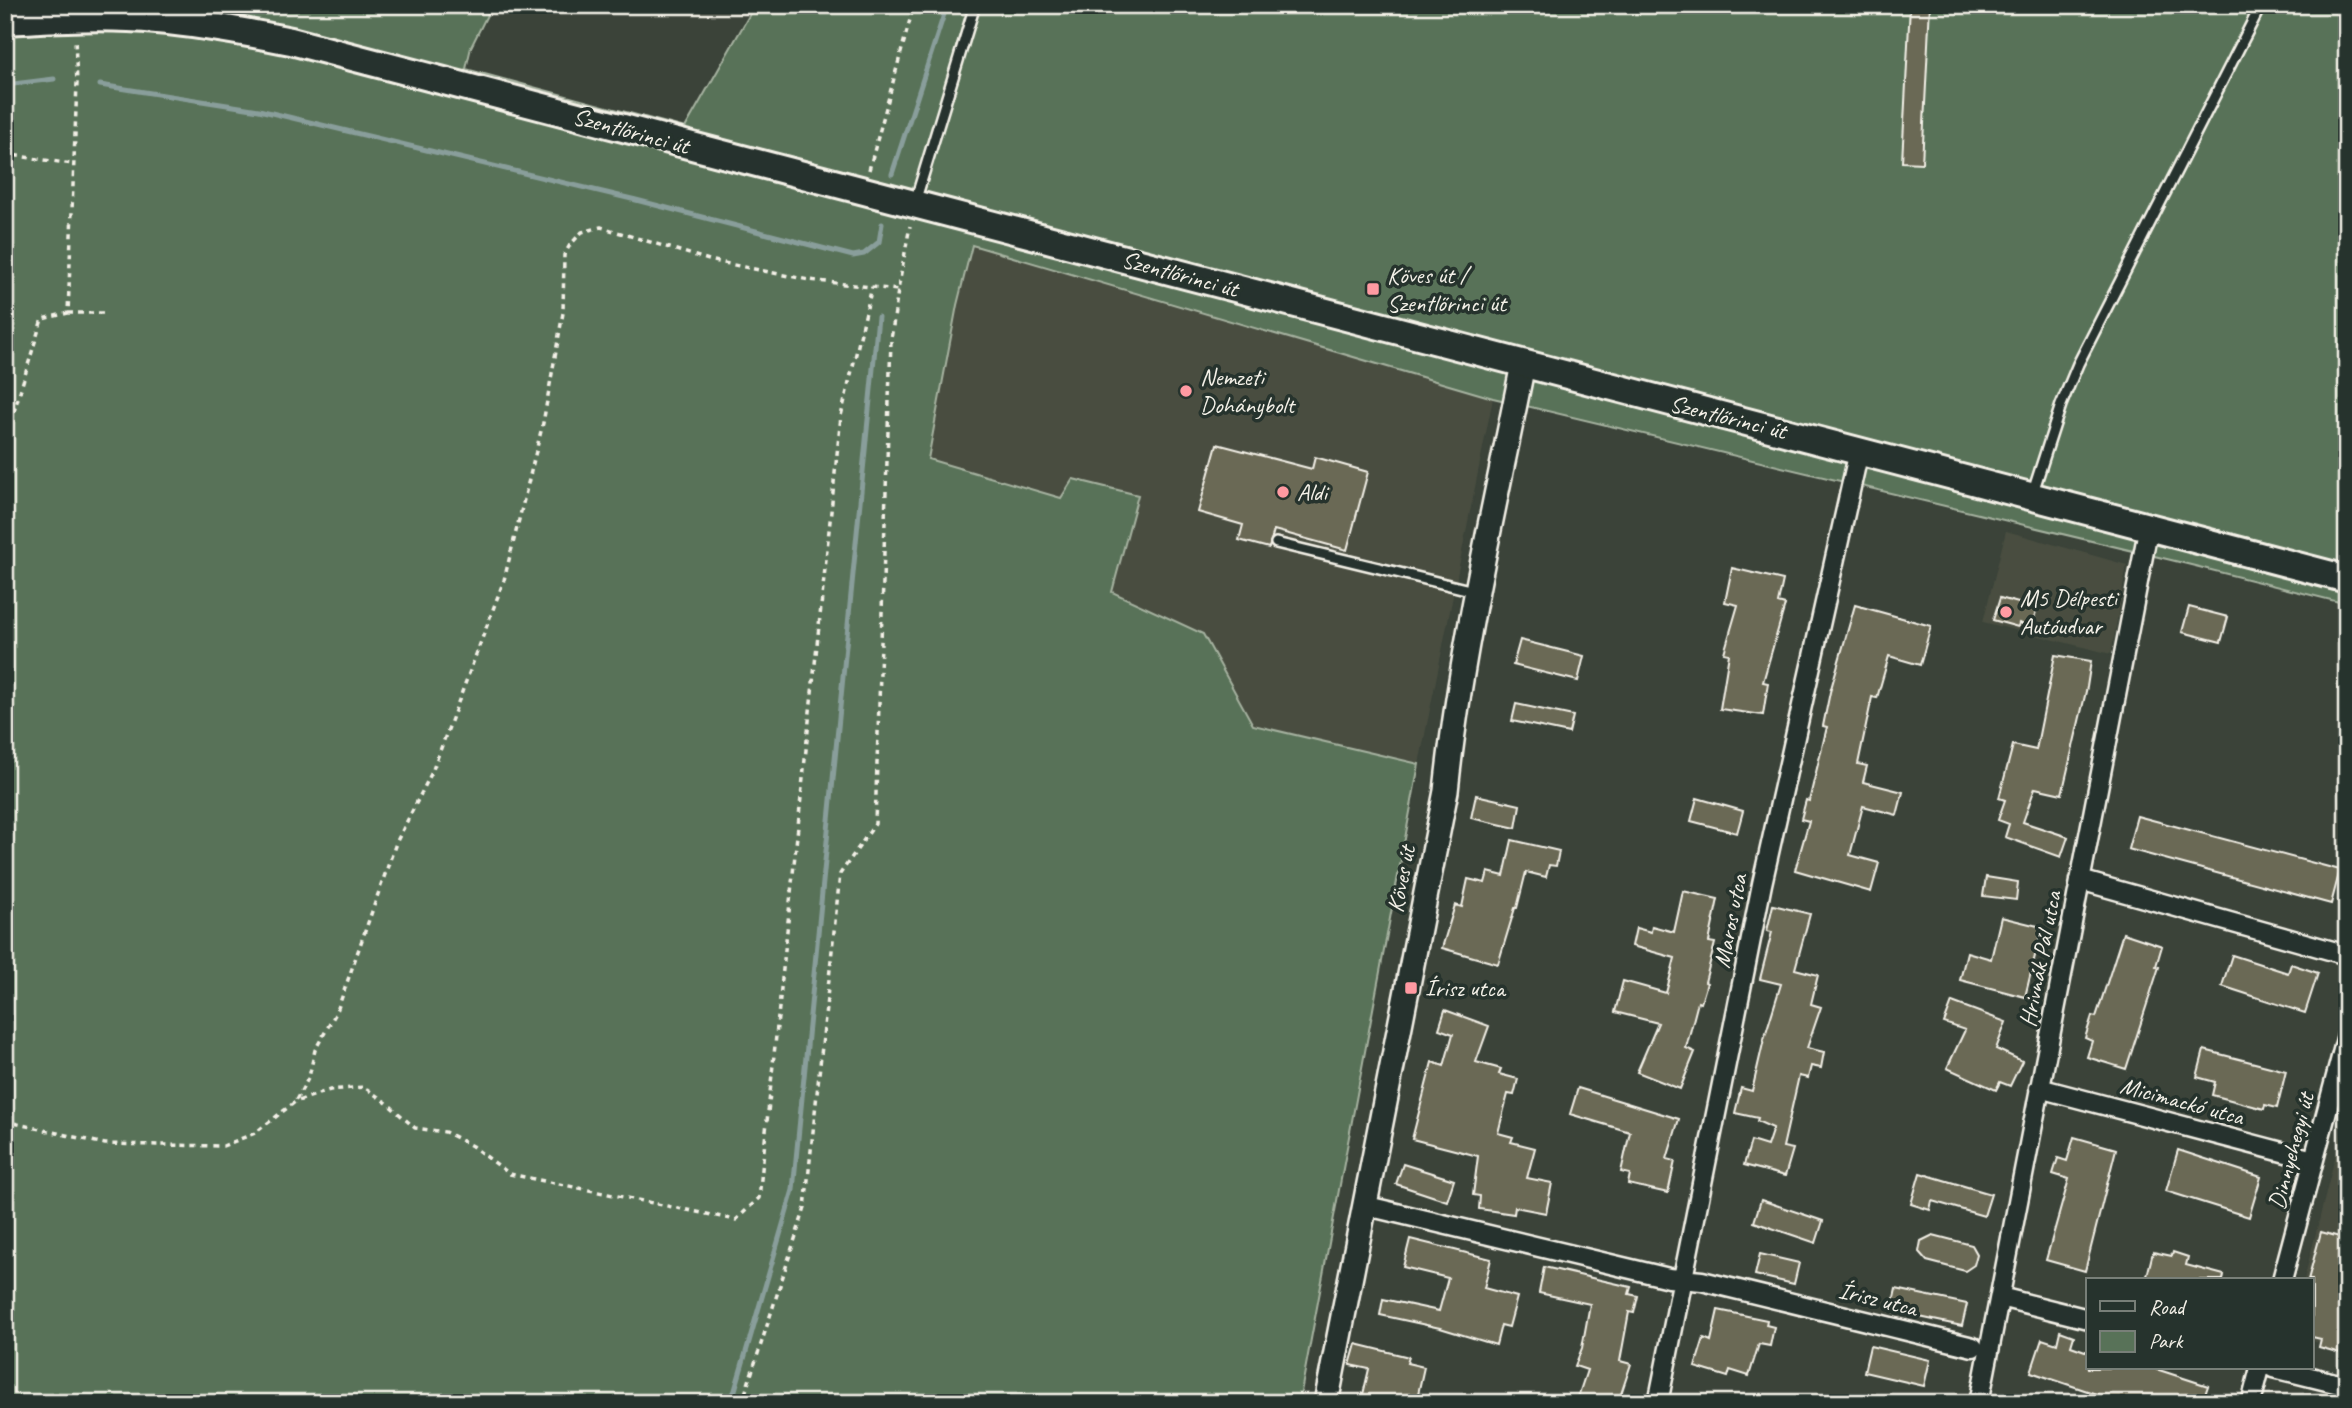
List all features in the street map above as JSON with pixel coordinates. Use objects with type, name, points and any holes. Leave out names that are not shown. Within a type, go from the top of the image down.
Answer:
[{"type":"main road","name":"Szentlőrinci út","points":[[5,22],[75,18],[156,19],[290,41],[2347,579]]},
{"type":"street","name":"Köves út","points":[[1326,1403],[1446,791],[1453,726],[1476,591],[1523,364]]},
{"type":"street","name":"Maros utca","points":[[1658,1403],[1762,884],[1860,451]]},
{"type":"street","name":"Hrivnák Pál utca","points":[[1979,1403],[2149,526]]},
{"type":"street","points":[[2080,880],[2347,955]]},
{"type":"street","name":"Dinnyehegyi út","points":[[2283,1278],[2347,1035]]},
{"type":"street","name":"Micimackó utca","points":[[2039,1088],[2313,1160]]},
{"type":"street","name":"Írisz utca","points":[[1363,1205],[1684,1280],[1702,1281],[1973,1347]]},
{"type":"street","points":[[2000,1297],[2086,1318]]},
{"type":"street","points":[[2251,1403],[2259,1370]]},
{"type":"street","points":[[2282,1370],[2347,1386]]},
{"type":"lane","points":[[914,204],[975,5]]},
{"type":"lane","points":[[2031,496],[2061,405],[2078,364],[2261,5]]},
{"type":"lane","points":[[1276,543],[1476,591]]},
{"type":"path","points":[[863,192],[914,5]]},
{"type":"path","points":[[68,313],[77,83],[75,18]]},
{"type":"path","points":[[5,154],[73,165]]},
{"type":"path","points":[[742,1403],[805,1208],[839,874],[876,824],[891,340],[914,204]]},
{"type":"path","points":[[295,1102],[309,1077],[315,1050],[337,1011],[396,843],[432,772],[504,580],[543,423],[563,313],[564,256],[570,245],[582,232],[601,228],[709,260],[809,280],[898,290]]},
{"type":"path","points":[[5,1121],[105,1144],[223,1146],[255,1133],[295,1102],[330,1090],[364,1087],[415,1128],[444,1132],[472,1146],[510,1174],[736,1220],[759,1198],[841,416],[872,287]]},
{"type":"path","points":[[5,441],[42,319],[68,313],[107,313]]},
{"type":"shaded area","points":[[972,245],[1493,398],[1419,764],[1253,725],[1203,634],[1112,592],[1138,495],[1061,498],[928,459],[957,305]]},
{"type":"shaded area","points":[[2006,531],[2127,565],[2111,654],[1983,622]]},
{"type":"shaded area","points":[[2347,1110],[2347,1350],[2314,1342],[2314,1278],[2305,1278]]},
{"type":"green space","points":[[5,5],[492,5],[471,47],[466,69],[685,128],[755,5],[2347,5],[2347,604],[1493,398],[972,245],[957,305],[928,459],[1061,498],[1073,479],[1138,495],[1112,592],[1203,634],[1253,725],[1419,764],[1299,1403],[5,1403]]},
{"type":"building","points":[[1910,5],[1930,5],[1922,163],[1902,162]]},
{"type":"building","name":"Aldi","points":[[1217,444],[1312,469],[1315,457],[1368,472],[1347,550],[1274,530],[1269,548],[1239,540],[1243,525],[1198,512]]},
{"type":"building","points":[[1732,568],[1783,580],[1778,603],[1785,605],[1763,682],[1768,683],[1763,715],[1720,709],[1729,654],[1724,653],[1738,605],[1725,602]]},
{"type":"building","points":[[2000,598],[2022,604],[2023,599],[2038,603],[2032,627],[2019,623],[2018,627],[1993,620]]},
{"type":"building","points":[[1855,605],[1931,626],[1920,665],[1889,656],[1877,698],[1872,697],[1858,764],[1867,766],[1863,782],[1903,792],[1897,815],[1863,806],[1850,855],[1879,863],[1871,892],[1795,870],[1809,821],[1801,819],[1806,800],[1809,801],[1827,727],[1823,726],[1830,692]]},
{"type":"building","points":[[2189,607],[2228,617],[2221,642],[2182,632]]},
{"type":"building","points":[[1520,640],[1584,656],[1578,681],[1513,665]]},
{"type":"building","points":[[2055,655],[2091,661],[2087,687],[2062,794],[2035,788],[2023,822],[2068,837],[2061,857],[2005,837],[2009,824],[1998,820],[2005,800],[1999,798],[2013,745],[2036,750]]},
{"type":"building","points":[[1516,704],[1573,716],[1569,733],[1512,721]]},
{"type":"building","points":[[1476,795],[1520,805],[1516,828],[1471,818]]},
{"type":"building","points":[[1697,798],[1743,811],[1737,833],[1691,821]]},
{"type":"building","points":[[2137,816],[2340,870],[2331,904],[2128,849]]},
{"type":"building","points":[[1512,840],[1559,851],[1556,866],[1549,865],[1546,877],[1526,872],[1498,964],[1442,948],[1455,905],[1462,907],[1468,879],[1485,883],[1488,872],[1504,876]]},
{"type":"building","points":[[1986,877],[2018,882],[2016,900],[1983,896]]},
{"type":"building","points":[[1683,891],[1718,899],[1709,942],[1715,943],[1705,982],[1707,983],[1701,1003],[1698,1002],[1686,1048],[1695,1052],[1680,1089],[1637,1072],[1658,1023],[1615,1012],[1623,981],[1666,993],[1675,958],[1632,946],[1636,928],[1651,932],[1652,926],[1674,932]]},
{"type":"building","points":[[1773,905],[1810,914],[1795,969],[1818,975],[1811,1004],[1821,1007],[1807,1048],[1824,1052],[1821,1068],[1811,1066],[1808,1078],[1799,1076],[1783,1147],[1793,1149],[1785,1176],[1744,1165],[1751,1141],[1767,1146],[1773,1128],[1757,1121],[1758,1118],[1735,1113],[1741,1088],[1752,1091],[1781,984],[1760,979],[1772,932],[1767,931]]},
{"type":"building","points":[[2001,917],[2042,927],[2025,997],[1960,980],[1967,952],[1991,959]]},
{"type":"building","points":[[2123,933],[2162,946],[2156,966],[2159,967],[2126,1069],[2087,1057],[2092,1041],[2085,1038],[2092,1016],[2096,1017]]},
{"type":"building","points":[[2232,955],[2288,973],[2291,964],[2318,973],[2305,1013],[2222,986]]},
{"type":"building","points":[[1952,1002],[2006,1022],[1996,1049],[2022,1061],[2010,1086],[2000,1082],[1996,1090],[1947,1068],[1965,1030],[1944,1023]]},
{"type":"building","points":[[1445,1010],[1489,1026],[1476,1062],[1501,1069],[1499,1074],[1518,1079],[1514,1095],[1508,1094],[1498,1133],[1513,1137],[1511,1142],[1535,1148],[1527,1178],[1552,1183],[1546,1213],[1515,1207],[1514,1214],[1479,1209],[1480,1196],[1473,1195],[1478,1156],[1412,1139],[1432,1062],[1444,1066],[1453,1034],[1439,1029]]},
{"type":"building","points":[[2204,1050],[2286,1071],[2277,1108],[2265,1105],[2264,1109],[2212,1095],[2215,1082],[2197,1077]]},
{"type":"building","points":[[1578,1088],[1679,1119],[1667,1159],[1675,1161],[1668,1193],[1628,1184],[1630,1174],[1621,1172],[1630,1132],[1570,1114]]},
{"type":"building","points":[[2074,1137],[2116,1149],[2085,1271],[2046,1260],[2069,1179],[2053,1174],[2058,1158],[2067,1161]]},
{"type":"building","points":[[2178,1150],[2261,1177],[2249,1217],[2166,1191]]},
{"type":"building","points":[[1403,1164],[1454,1180],[1447,1201],[1396,1184]]},
{"type":"building","points":[[1920,1173],[1991,1194],[1984,1216],[1932,1201],[1930,1210],[1911,1204]]},
{"type":"building","points":[[1761,1200],[1823,1221],[1816,1243],[1754,1222]]},
{"type":"building","points":[[2321,1232],[2347,1239],[2347,1355],[2319,1347],[2321,1339],[2314,1337],[2314,1278],[2309,1278]]},
{"type":"building","points":[[1933,1235],[1972,1245],[1977,1254],[1974,1265],[1965,1271],[1927,1261],[1919,1252],[1921,1241]]},
{"type":"building","points":[[1410,1239],[1491,1259],[1484,1288],[1517,1297],[1509,1327],[1501,1325],[1496,1345],[1440,1328],[1380,1315],[1383,1299],[1439,1311],[1448,1278],[1403,1267]]},
{"type":"building","points":[[2153,1252],[2172,1256],[2173,1252],[2188,1257],[2186,1265],[2224,1275],[2223,1278],[2146,1278]]},
{"type":"building","points":[[1760,1254],[1799,1263],[1794,1284],[1755,1275]]},
{"type":"building","points":[[1544,1267],[1631,1287],[1629,1294],[1638,1296],[1634,1313],[1629,1312],[1620,1361],[1631,1364],[1618,1403],[1576,1403],[1587,1370],[1575,1366],[1582,1348],[1590,1304],[1539,1293]]},
{"type":"building","points":[[1896,1289],[1967,1304],[1962,1326],[1891,1311]]},
{"type":"building","points":[[1718,1310],[1767,1320],[1766,1325],[1774,1327],[1770,1346],[1759,1344],[1749,1376],[1730,1370],[1728,1377],[1695,1367],[1704,1338],[1711,1341]]},
{"type":"building","points":[[2060,1331],[2074,1336],[2071,1346],[2086,1351],[2086,1370],[2159,1370],[2208,1386],[2202,1403],[2123,1403],[2031,1372],[2042,1339],[2057,1344]]},
{"type":"building","points":[[1356,1344],[1409,1357],[1407,1363],[1424,1367],[1416,1403],[1361,1403],[1369,1369],[1350,1365]]},
{"type":"building","points":[[1870,1346],[1930,1360],[1924,1386],[1864,1372]]},
{"type":"waterway","points":[[892,174],[947,5]]},
{"type":"waterway","points":[[5,85],[54,79]]},
{"type":"waterway","points":[[100,85],[259,110],[636,200],[853,256],[864,254],[879,242],[882,224]]},
{"type":"waterway","points":[[729,1403],[793,1190],[878,317]]},
{"type":"place","name":"Köves út / Szentlőrinci út","points":[[1373,289]]},
{"type":"place","name":"Nemzeti Dohánybolt","points":[[1186,391]]},
{"type":"place","name":"Aldi","points":[[1283,492]]},
{"type":"place","name":"M5 Délpesti Autóudvar","points":[[2006,612]]},
{"type":"place","name":"Írisz utca","points":[[1411,988]]}]
